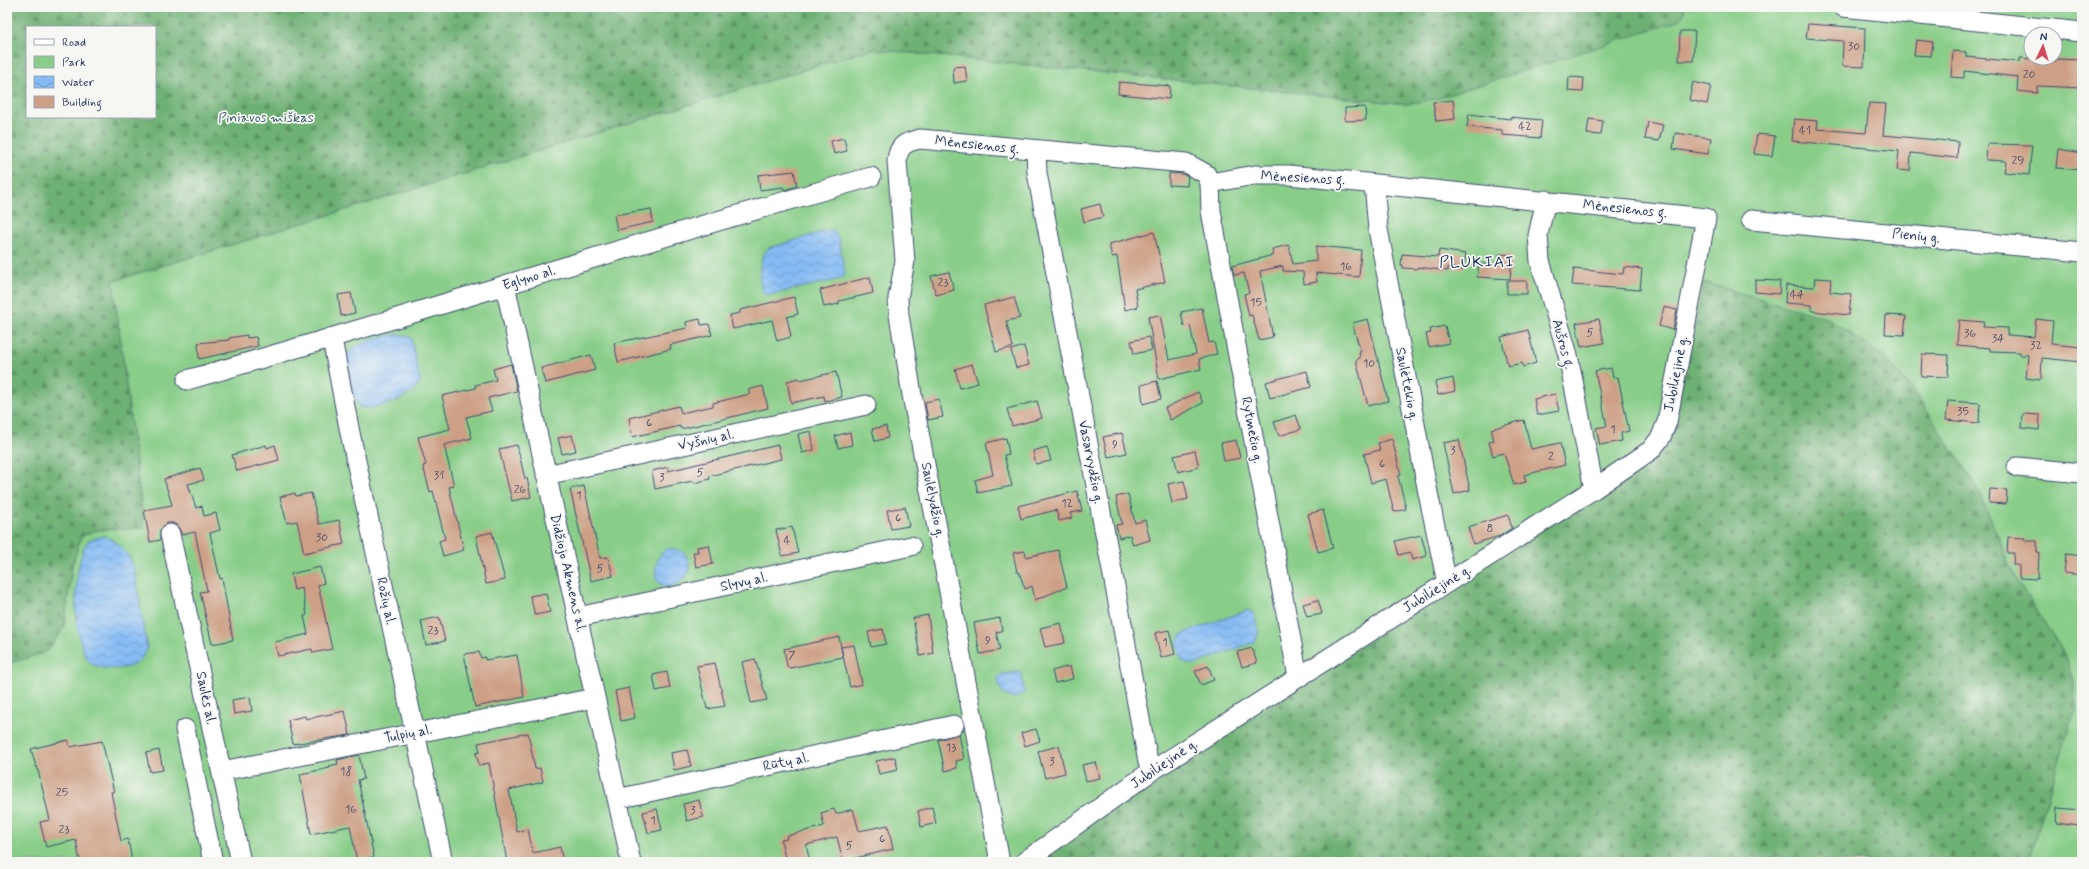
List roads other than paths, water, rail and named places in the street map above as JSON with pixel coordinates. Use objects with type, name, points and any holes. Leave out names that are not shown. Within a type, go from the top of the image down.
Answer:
[{"type":"street","points":[[1843,7],[2082,32]]},
{"type":"street","name":"Mėnesienos g.","points":[[909,141],[920,139],[1186,164],[1206,174],[1210,183],[1255,175],[1288,174],[1706,218]]},
{"type":"street","name":"Saulėlydžio g.","points":[[909,141],[903,145],[898,152],[897,161],[906,261],[898,298],[899,315],[912,395],[1000,862]]},
{"type":"street","name":"Vasarvydžio g.","points":[[1036,151],[1037,173],[1150,772]]},
{"type":"street","name":"Eglyno al.","points":[[187,380],[332,339],[737,214],[871,177]]},
{"type":"street","name":"Rytmečio g.","points":[[1210,183],[1211,211],[1298,677]]},
{"type":"street","name":"Saulėtekio g.","points":[[1374,184],[1380,237],[1428,493],[1448,583]]},
{"type":"street","name":"Aušros g.","points":[[1546,200],[1538,235],[1540,261],[1568,355],[1594,489]]},
{"type":"street","name":"Jubiliejinė g.","points":[[1024,862],[1150,772],[1448,583],[1594,489],[1651,450],[1661,437],[1665,427],[1706,218]]},
{"type":"street","name":"Pienių g.","points":[[1751,220],[2082,252]]},
{"type":"street","name":"Didžiojo Akmens al.","points":[[505,285],[631,862]]},
{"type":"street","name":"Rožių al.","points":[[332,339],[350,433],[443,862]]},
{"type":"street","name":"Vyšnių al.","points":[[546,474],[866,405]]},
{"type":"street","points":[[2017,467],[2082,474]]},
{"type":"street","name":"Saulės al.","points":[[170,534],[242,862]]},
{"type":"street","name":"Slyvų al.","points":[[578,617],[911,546]]},
{"type":"street","name":"Tulpių al.","points":[[222,771],[414,732],[595,698]]},
{"type":"street","name":"Rūtų al.","points":[[617,799],[954,725]]},
{"type":"street","points":[[185,729],[213,862]]},
{"type":"water","points":[[833,230],[839,240],[845,274],[840,279],[768,295],[763,293],[760,281],[760,269],[765,252],[769,248]]},
{"type":"water","points":[[399,334],[411,338],[420,381],[417,387],[394,402],[375,407],[360,407],[352,394],[347,356],[356,346],[370,340]]},
{"type":"water","points":[[105,536],[123,549],[134,568],[147,648],[138,662],[132,666],[123,668],[110,669],[92,664],[83,651],[79,636],[76,600],[79,564],[83,550],[89,540]]},
{"type":"water","points":[[667,549],[677,549],[684,553],[688,559],[689,566],[688,573],[683,580],[675,585],[664,587],[656,579],[656,570],[658,558]]},
{"type":"water","points":[[1248,610],[1254,614],[1259,633],[1254,642],[1196,664],[1189,664],[1182,660],[1177,643],[1181,636],[1186,632]]},
{"type":"water","points":[[1020,672],[1022,675],[1024,692],[1015,698],[1007,696],[1002,692],[999,686],[998,678],[1003,674]]},
{"type":"district","name":"PLUKIAI","points":[[1477,262]]},
{"type":"park label","name":"Piniavos miškas","points":[[266,118]]}]
